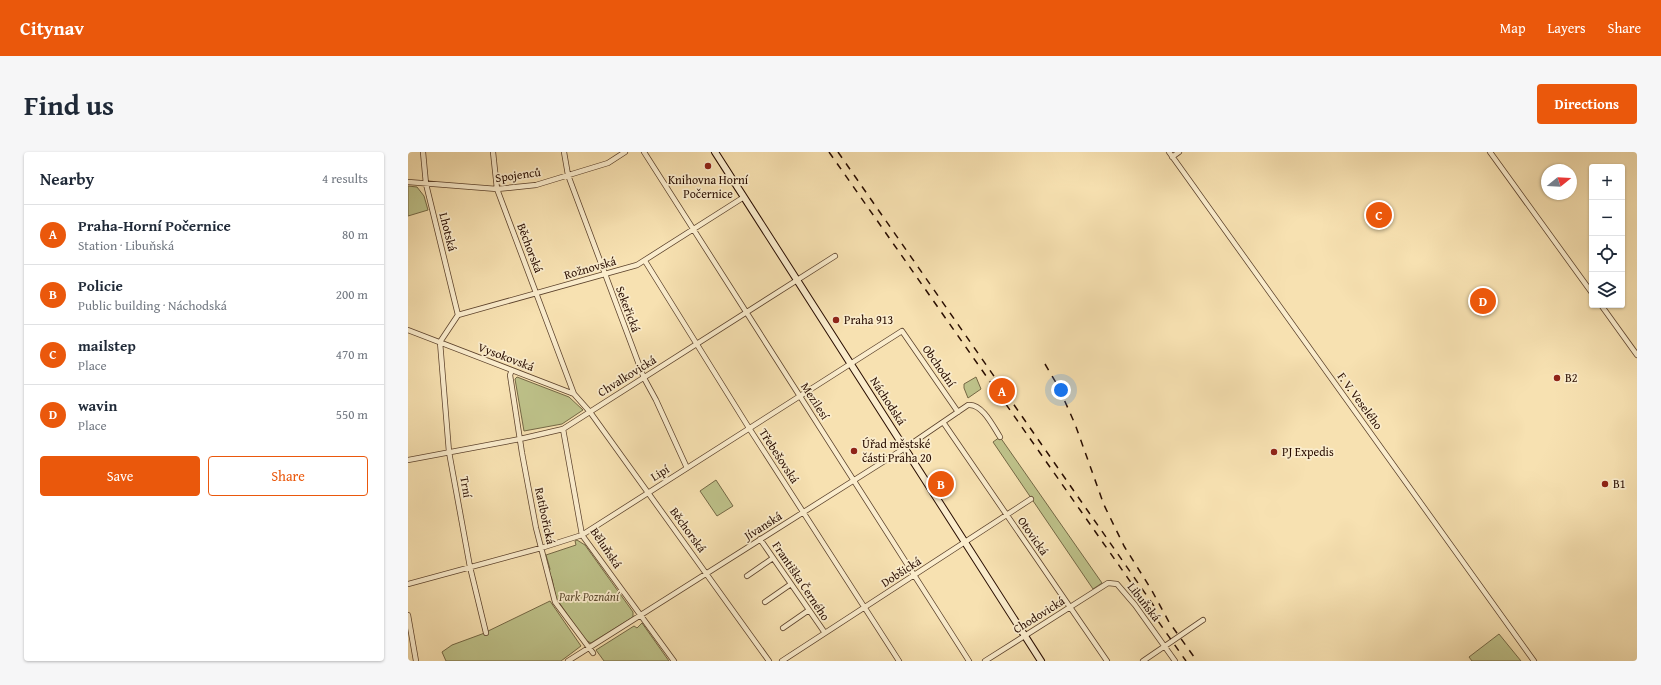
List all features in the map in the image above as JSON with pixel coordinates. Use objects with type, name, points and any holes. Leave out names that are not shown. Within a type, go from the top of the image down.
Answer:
[{"type":"main road","name":"Náchodská","points":[[715,152],[1041,661]]},
{"type":"street","name":"Lhotská","points":[[423,152],[426,184],[458,315]]},
{"type":"street","name":"Běchorská","points":[[493,152],[497,189],[574,394]]},
{"type":"street","name":"Sekeřická","points":[[564,152],[568,175],[644,378],[688,468]]},
{"type":"street","name":"Spojenců","points":[[408,182],[497,189],[536,185],[608,163],[625,152]]},
{"type":"street","name":"Mezilesí","points":[[644,152],[855,480],[913,575],[969,661]]},
{"type":"street","name":"F. V. Veselého","points":[[1169,152],[1534,661]]},
{"type":"street","points":[[1172,157],[1178,152]]},
{"type":"street","points":[[1490,152],[1589,289]]},
{"type":"street","name":"Rožnovská","points":[[458,315],[637,265],[744,197]]},
{"type":"street","name":"Chvalkovická","points":[[408,460],[520,439],[563,428],[835,256]]},
{"type":"street","name":"Třebešovská","points":[[645,261],[899,661]]},
{"type":"street","points":[[1603,308],[1637,355]]},
{"type":"street","points":[[440,342],[458,315]]},
{"type":"street","name":"Vysokovská","points":[[408,330],[574,394],[590,412]]},
{"type":"street","name":"Lipí","points":[[408,584],[541,548],[582,535],[902,331]]},
{"type":"street","name":"Obchodní","points":[[902,331],[958,412]]},
{"type":"street","name":"Trní","points":[[440,342],[449,452],[470,567],[486,633]]},
{"type":"street","name":"Ratibořická","points":[[512,370],[510,374],[520,439],[541,548],[555,602],[592,653]]},
{"type":"street","name":"Jívanská","points":[[568,661],[905,448],[968,405],[972,404],[980,409],[1000,437]]},
{"type":"street","name":"Běchorská","points":[[590,412],[769,661]]},
{"type":"street","name":"Otovická","points":[[943,422],[1107,661]]},
{"type":"street","name":"Běluňská","points":[[563,428],[582,535],[674,661]]},
{"type":"street","name":"Dobšická","points":[[782,661],[1031,499]]},
{"type":"street","name":"Františka Černého","points":[[760,539],[825,633]]},
{"type":"street","points":[[747,576],[773,558]]},
{"type":"street","name":"Libuňská","points":[[1103,586],[1108,583],[1117,584],[1165,646]]},
{"type":"street","points":[[765,602],[791,584]]},
{"type":"street","name":"Chodovická","points":[[985,661],[1103,586]]},
{"type":"street","points":[[783,628],[808,610]]},
{"type":"street","points":[[408,615],[416,661]]},
{"type":"street","points":[[1143,661],[1203,620]]},
{"type":"street","points":[[1165,646],[1175,661]]},
{"type":"street","points":[[408,657],[414,656]]},
{"type":"green space","points":[[408,186],[417,187],[424,196],[428,210],[408,216]]},
{"type":"green space","points":[[517,377],[569,397],[583,410],[562,424],[524,431],[515,379]]},
{"type":"green space","points":[[976,377],[981,389],[968,398],[964,384]]},
{"type":"green space","points":[[1000,437],[1102,583],[1093,589],[993,442]]},
{"type":"green space","points":[[716,480],[733,506],[717,516],[700,491]]},
{"type":"green space","name":"Park Poznání","points":[[577,540],[585,545],[633,612],[633,617],[591,643],[585,640],[556,598],[546,555],[576,545],[575,541]]},
{"type":"green space","points":[[550,601],[581,646],[561,661],[446,661],[442,652],[452,645],[482,634]]},
{"type":"green space","name":"Park Poznání","points":[[642,623],[669,661],[604,661],[596,650],[634,626],[637,628]]},
{"type":"green space","points":[[1499,634],[1521,661],[1472,661],[1469,657]]},
{"type":"railway","points":[[829,152],[1186,661]]},
{"type":"railway","points":[[838,152],[1154,606]]},
{"type":"railway","points":[[1045,364],[1058,386],[1075,424],[1104,505],[1124,546],[1151,589],[1169,622],[1197,661]]},
{"type":"place","name":"Knihovna Horní Počernice","points":[[708,166]]},
{"type":"place","name":"mailstep","points":[[1379,215]]},
{"type":"place","name":"wavin","points":[[1483,301]]},
{"type":"place","name":"Praha 913","points":[[836,320]]},
{"type":"place","name":"B2","points":[[1557,378]]},
{"type":"place","name":"Praha-Horní Počernice","points":[[1002,391]]},
{"type":"place","name":"Úřad městské části Praha 20","points":[[854,451]]},
{"type":"place","name":"PJ Expedis","points":[[1274,452]]},
{"type":"place","name":"Policie","points":[[941,484]]},
{"type":"place","name":"B1","points":[[1605,484]]}]
